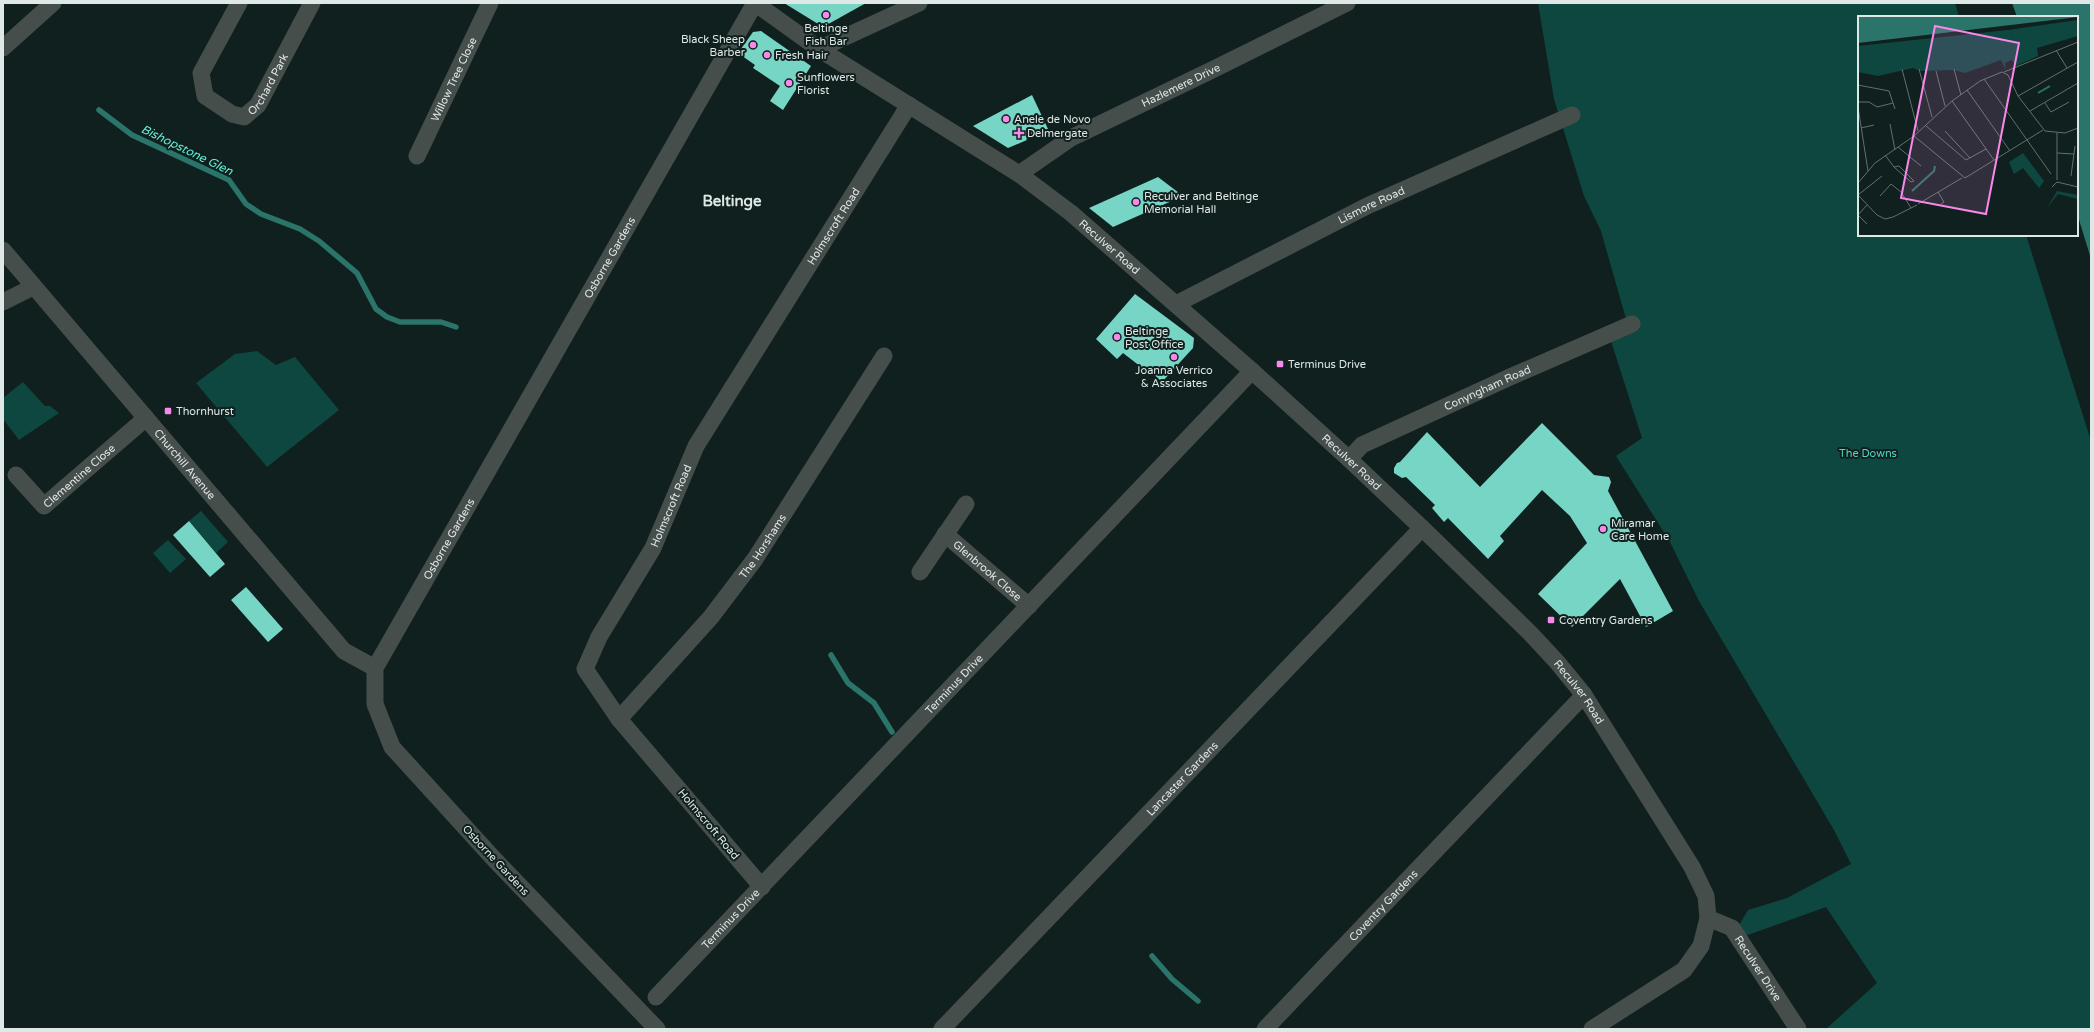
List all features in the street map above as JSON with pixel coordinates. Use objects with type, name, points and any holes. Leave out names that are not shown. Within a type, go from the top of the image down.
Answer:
[{"type":"street","points":[[3,48],[53,3]]},
{"type":"street","name":"Orchard Park","points":[[239,3],[201,73],[205,96],[232,114],[244,117],[258,105],[312,3]]},
{"type":"street","name":"Willow Tree Close","points":[[417,156],[490,3]]},
{"type":"street","name":"Reculver Road","points":[[755,3],[819,49],[1019,174],[1071,213],[1252,371],[1422,528],[1530,633],[1557,662],[1584,695],[1692,867],[1716,921],[1684,970],[1592,1029]]},
{"type":"street","name":"Osborne Gardens","points":[[657,1029],[494,859],[392,747],[375,704],[375,668],[755,3]]},
{"type":"street","points":[[819,49],[919,3]]},
{"type":"street","name":"Hazlemere Drive","points":[[1019,174],[1071,138],[1346,3]]},
{"type":"street","name":"Holmscroft Road","points":[[762,887],[619,719],[585,670],[599,637],[653,548],[696,446],[909,105]]},
{"type":"street","name":"Lismore Road","points":[[1176,304],[1367,206],[1572,115]]},
{"type":"street","name":"Churchill Avenue","points":[[3,250],[344,651],[375,668]]},
{"type":"street","points":[[3,302],[33,287]]},
{"type":"street","name":"Conyngham Road","points":[[1348,459],[1362,445],[1510,377],[1632,324]]},
{"type":"street","name":"The Horshams","points":[[619,719],[711,616],[755,559],[884,356]]},
{"type":"street","name":"Terminus Drive","points":[[656,997],[1252,371]]},
{"type":"street","name":"Clementine Close","points":[[16,475],[44,506],[146,418]]},
{"type":"street","name":"Glenbrook Close","points":[[920,572],[966,504]]},
{"type":"street","name":"Lancaster Gardens","points":[[942,1029],[1422,528]]},
{"type":"street","name":"Glenbrook Close","points":[[946,534],[1029,606]]},
{"type":"street","name":"Coventry Gardens","points":[[1265,1029],[1584,695]]},
{"type":"street","points":[[1716,921],[1744,919]]},
{"type":"street","name":"Reculver Drive","points":[[1716,921],[1732,928],[1798,1029]]},
{"type":"green space","name":"The Downs","points":[[1538,3],[1955,3],[1959,16],[1858,16],[1858,236],[2026,236],[2091,441],[2091,1029],[1826,1029],[1877,983],[1826,907],[1742,937],[1738,927],[1748,910],[1787,898],[1851,864],[1834,830],[1699,601],[1670,542],[1616,456],[1642,438],[1611,341],[1630,333],[1601,231],[1584,196],[1554,99]]},
{"type":"green space","points":[[257,351],[276,365],[295,357],[339,410],[267,467],[196,383],[235,354]]},
{"type":"green space","points":[[23,382],[45,406],[50,406],[59,413],[19,440],[3,419],[3,398]]},
{"type":"green space","points":[[201,511],[228,542],[216,553],[189,521]]},
{"type":"green space","points":[[168,540],[186,559],[170,573],[153,553]]},
{"type":"shaded area","points":[[2012,3],[2091,3],[2091,259],[2078,216],[2078,16],[2017,16]]},
{"type":"building","points":[[784,3],[866,3],[823,27]]},
{"type":"building","points":[[761,31],[811,66],[783,110],[770,101],[780,86],[753,68],[755,65],[738,53],[753,32]]},
{"type":"building","points":[[1032,95],[1048,129],[1008,148],[973,126]]},
{"type":"building","name":"Reculver and Beltinge Memorial Hall","points":[[1158,177],[1183,196],[1113,227],[1089,208]]},
{"type":"building","points":[[1135,294],[1194,338],[1193,348],[1162,382],[1147,368],[1145,370],[1123,353],[1117,359],[1096,339]]},
{"type":"building","name":"Miramar Care Home","points":[[1542,423],[1594,475],[1609,477],[1611,482],[1608,491],[1673,611],[1646,627],[1620,579],[1572,627],[1538,594],[1587,543],[1570,516],[1542,490],[1500,536],[1504,541],[1488,559],[1448,518],[1444,522],[1432,508],[1435,505],[1406,477],[1402,478],[1394,473],[1394,468],[1397,463],[1400,462],[1427,432],[1480,487]]},
{"type":"building","points":[[189,521],[225,564],[210,577],[173,535]]},
{"type":"building","points":[[246,587],[283,629],[268,642],[231,600]]},
{"type":"waterway","name":"Bishopstone Glen","points":[[99,110],[132,135],[229,180],[246,204],[261,214],[300,229],[319,241],[357,273],[376,309],[387,317],[400,322],[441,322],[456,327]]},
{"type":"waterway","name":"Bishopstone Glen","points":[[831,655],[848,683],[874,703],[892,732]]},
{"type":"waterway","name":"Bishopstone Glen","points":[[1152,956],[1172,979],[1198,1001]]},
{"type":"place","name":"Beltinge Fish Bar","points":[[826,15]]},
{"type":"place","name":"Black Sheep Barber","points":[[753,45]]},
{"type":"place","name":"Fresh Hair","points":[[767,55]]},
{"type":"place","name":"Sunflowers Florist","points":[[789,83]]},
{"type":"place","name":"Anele de Novo","points":[[1006,119]]},
{"type":"place","name":"Delmergate","points":[[1019,133]]},
{"type":"place","name":"Reculver and Beltinge Memorial Hall","points":[[1136,202]]},
{"type":"place","name":"Beltinge Post Office","points":[[1117,337]]},
{"type":"place","name":"Joanna Verrico & Associates","points":[[1174,357]]},
{"type":"place","name":"Terminus Drive","points":[[1280,364]]},
{"type":"place","name":"Thornhurst","points":[[168,411]]},
{"type":"place","name":"Miramar Care Home","points":[[1603,529]]},
{"type":"place","name":"Coventry Gardens","points":[[1551,620]]},
{"type":"district","name":"Beltinge","points":[[732,201]]}]
